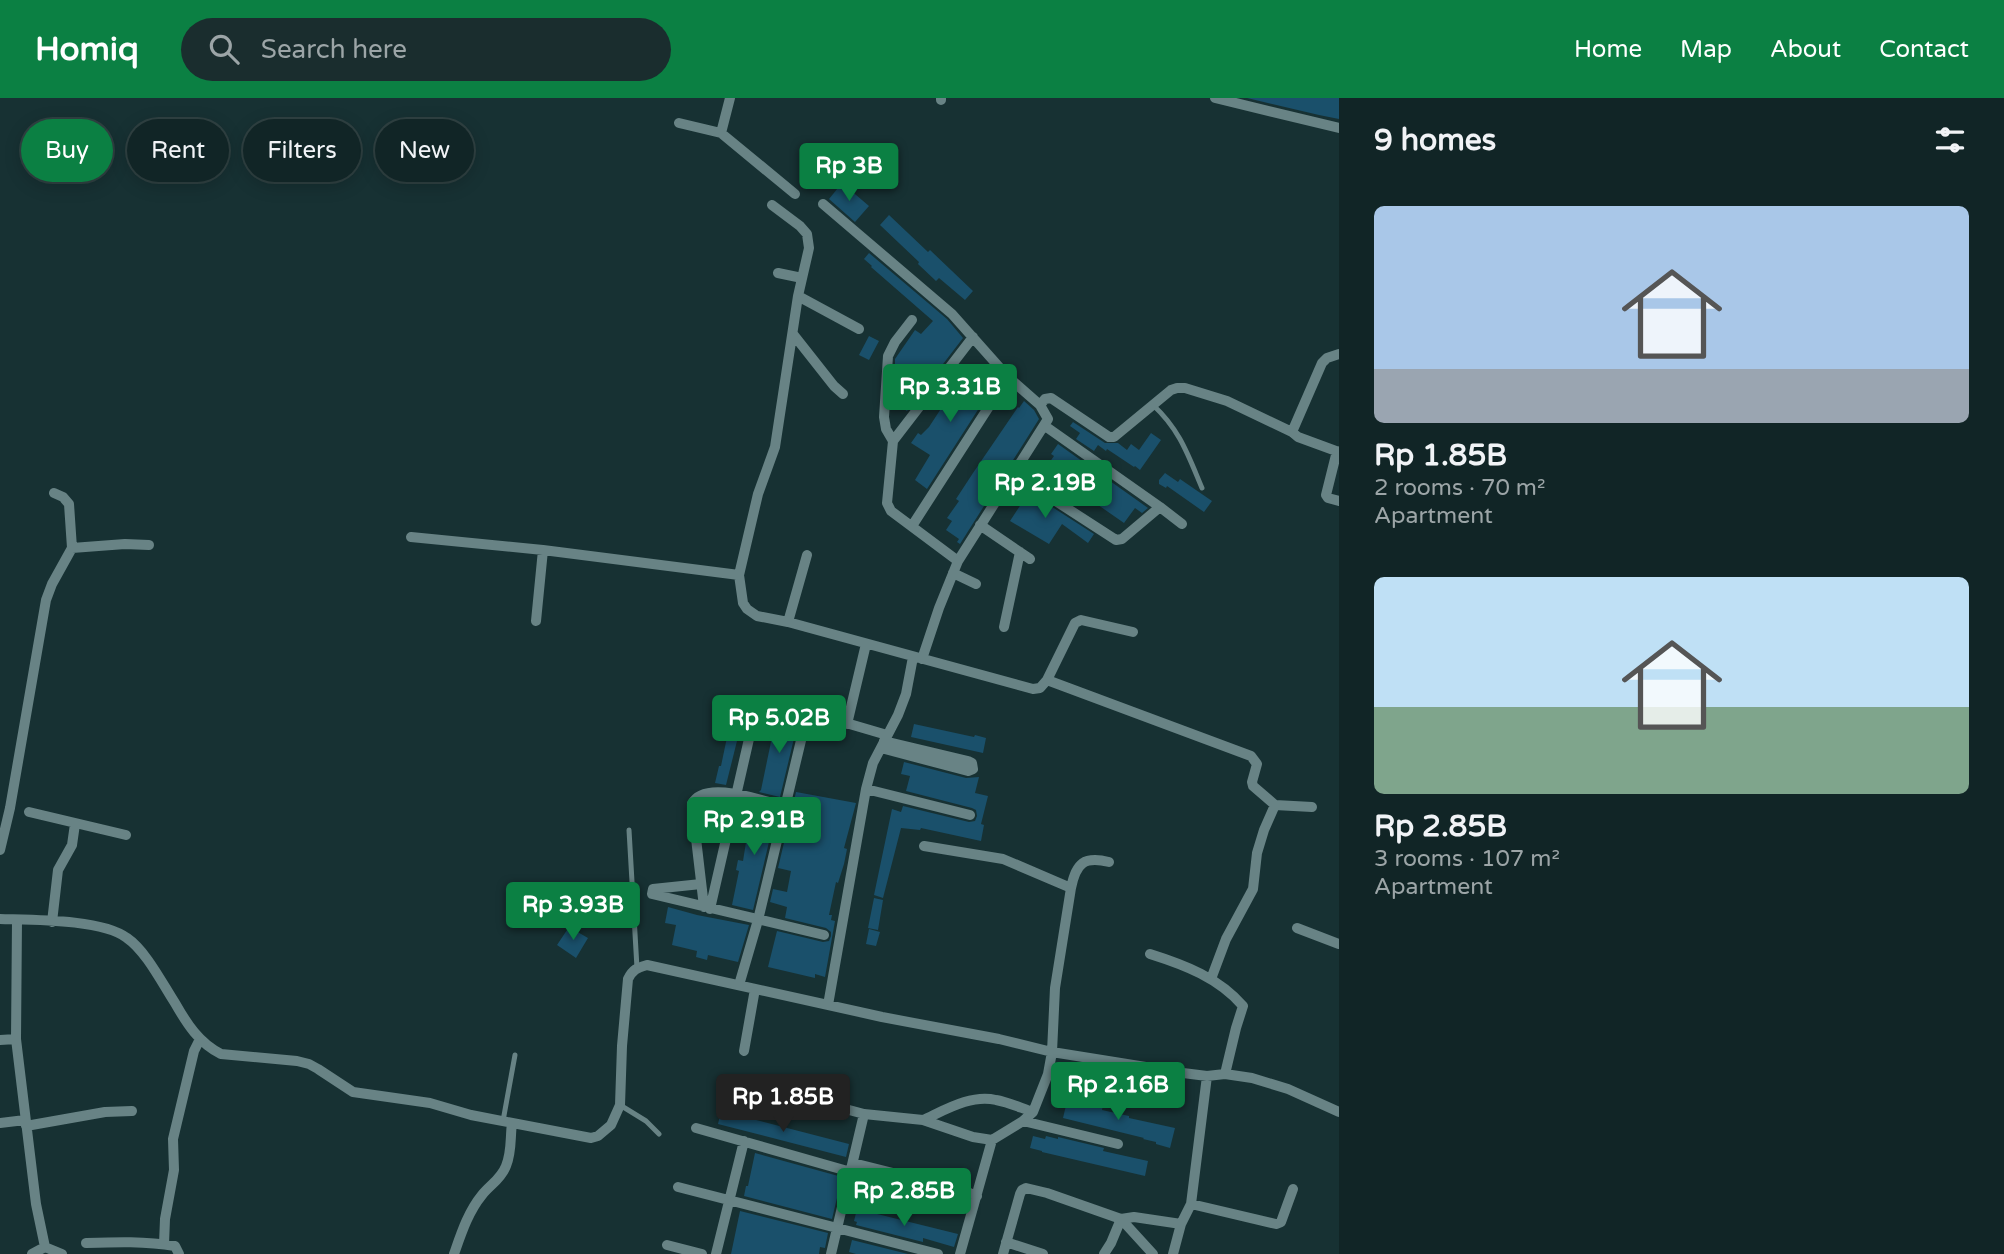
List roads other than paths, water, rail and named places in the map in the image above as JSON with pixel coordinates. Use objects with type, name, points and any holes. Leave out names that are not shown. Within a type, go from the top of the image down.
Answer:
[{"type":"street","points":[[721,133],[730,98]]},
{"type":"street","points":[[1215,98],[1339,128]]},
{"type":"street","points":[[679,123],[721,133],[795,194]]},
{"type":"street","points":[[823,204],[952,314],[1008,377],[1040,405],[1048,419],[958,561],[898,715],[873,763],[866,789],[828,1005]]},
{"type":"street","points":[[772,205],[807,234],[808,248],[775,447],[758,494],[739,575],[743,603],[747,609],[757,616],[788,622],[1033,689],[1040,688],[1047,680],[1080,620],[1133,632]]},
{"type":"street","points":[[778,273],[802,278]]},
{"type":"street","points":[[798,296],[859,329]]},
{"type":"street","points":[[893,441],[886,429],[884,417],[888,356],[912,320]]},
{"type":"street","points":[[793,334],[843,394]]},
{"type":"street","points":[[958,561],[891,511],[887,503],[893,441],[973,337]]},
{"type":"street","points":[[1292,432],[1322,363],[1339,354]]},
{"type":"street","points":[[912,526],[1008,377]]},
{"type":"street","points":[[1040,405],[1045,399],[1051,398],[1109,437],[1114,437],[1171,390],[1185,388],[1227,401],[1298,437],[1338,452],[1326,495],[1339,501]]},
{"type":"street","points":[[1045,426],[1182,524]]},
{"type":"street","points":[[1014,474],[1116,540],[1122,539],[1160,507]]},
{"type":"street","points":[[1,844],[10,808],[46,600],[72,548],[68,504],[63,497],[54,493]]},
{"type":"street","points":[[980,525],[1030,559]]},
{"type":"street","points":[[411,537],[543,550],[739,575]]},
{"type":"street","points":[[72,548],[149,545]]},
{"type":"street","points":[[536,621],[543,550]]},
{"type":"street","points":[[1004,627],[1020,552]]},
{"type":"street","points":[[788,622],[807,555]]},
{"type":"street","points":[[953,573],[976,584]]},
{"type":"street","points":[[847,724],[866,644]]},
{"type":"street","points":[[1047,680],[1251,756],[1257,764],[1252,782],[1275,805],[1312,807]]},
{"type":"street","points":[[707,908],[757,704]]},
{"type":"street","points":[[795,708],[847,724],[884,741],[968,771],[973,769],[972,763],[968,761],[884,741]]},
{"type":"street","points":[[739,985],[758,920],[783,806],[803,732]]},
{"type":"street","points":[[866,789],[970,815]]},
{"type":"street","points":[[707,908],[701,884],[692,804],[694,799],[700,794],[720,791],[783,806]]},
{"type":"street","points":[[1211,979],[1226,939],[1253,889],[1257,853],[1275,805]]},
{"type":"street","points":[[29,812],[127,835]]},
{"type":"street","points":[[52,922],[58,870],[72,845],[75,824]]},
{"type":"street","points":[[924,846],[1003,859],[1071,888]]},
{"type":"street","points":[[797,1096],[864,1114],[923,1120],[973,1137],[992,1140],[1023,1121],[1033,1112],[1048,1074],[1052,1052],[1054,996],[1074,874],[1087,860],[1109,862]]},
{"type":"street","points":[[701,884],[653,889],[652,894],[824,935]]},
{"type":"street","points":[[0,919],[88,925],[118,932],[128,938],[158,975],[192,1031],[212,1050],[221,1054],[297,1061],[309,1064],[354,1093],[430,1103],[507,1123],[591,1138],[598,1136],[611,1125],[620,1105],[626,992],[631,972],[648,965],[1052,1052],[1207,1076],[1225,1074],[1252,1078],[1288,1089],[1339,1112]]},
{"type":"street","points":[[17,920],[16,1039],[36,1204],[45,1247]]},
{"type":"street","points":[[1297,928],[1339,944]]},
{"type":"street","points":[[1150,954],[1180,963],[1211,979],[1232,993],[1243,1006],[1225,1074]]},
{"type":"street","points":[[744,1051],[755,989]]},
{"type":"street","points":[[0,1040],[16,1039]]},
{"type":"street","points":[[164,1244],[165,1219],[174,1170],[173,1139],[194,1051],[200,1039]]},
{"type":"street","points":[[1173,1254],[1181,1224],[1191,1204],[1207,1076]]},
{"type":"street","points":[[923,1120],[981,1098],[1033,1112]]},
{"type":"street","points":[[0,1123],[25,1123],[94,1113],[132,1111]]},
{"type":"street","points":[[831,1254],[864,1114]]},
{"type":"street","points":[[1023,1121],[1118,1144]]},
{"type":"street","points":[[454,1254],[472,1210],[500,1177],[507,1164],[507,1123]]},
{"type":"street","points":[[696,1128],[852,1168],[965,1191],[977,1196]]},
{"type":"street","points":[[960,1254],[992,1140]]},
{"type":"street","points":[[716,1254],[744,1141]]},
{"type":"street","points":[[678,1187],[939,1254]]},
{"type":"street","points":[[1003,1254],[1024,1188],[1047,1193],[1121,1219],[1134,1217],[1181,1224]]},
{"type":"street","points":[[1191,1204],[1276,1224],[1281,1222],[1293,1189]]},
{"type":"street","points":[[1104,1254],[1121,1219]]},
{"type":"street","points":[[1121,1219],[1153,1254]]},
{"type":"street","points":[[1006,1242],[1043,1254]]},
{"type":"street","points":[[86,1243],[164,1244],[175,1246],[179,1254]]},
{"type":"street","points":[[667,1245],[702,1254]]},
{"type":"street","points":[[32,1254],[45,1247]]},
{"type":"street","points":[[45,1247],[62,1254]]},
{"type":"lane","points":[[1153,405],[1175,429],[1202,488]]},
{"type":"lane","points":[[629,830],[637,968]]},
{"type":"lane","points":[[507,1123],[515,1055]]},
{"type":"lane","points":[[620,1105],[646,1121],[659,1134]]}]
